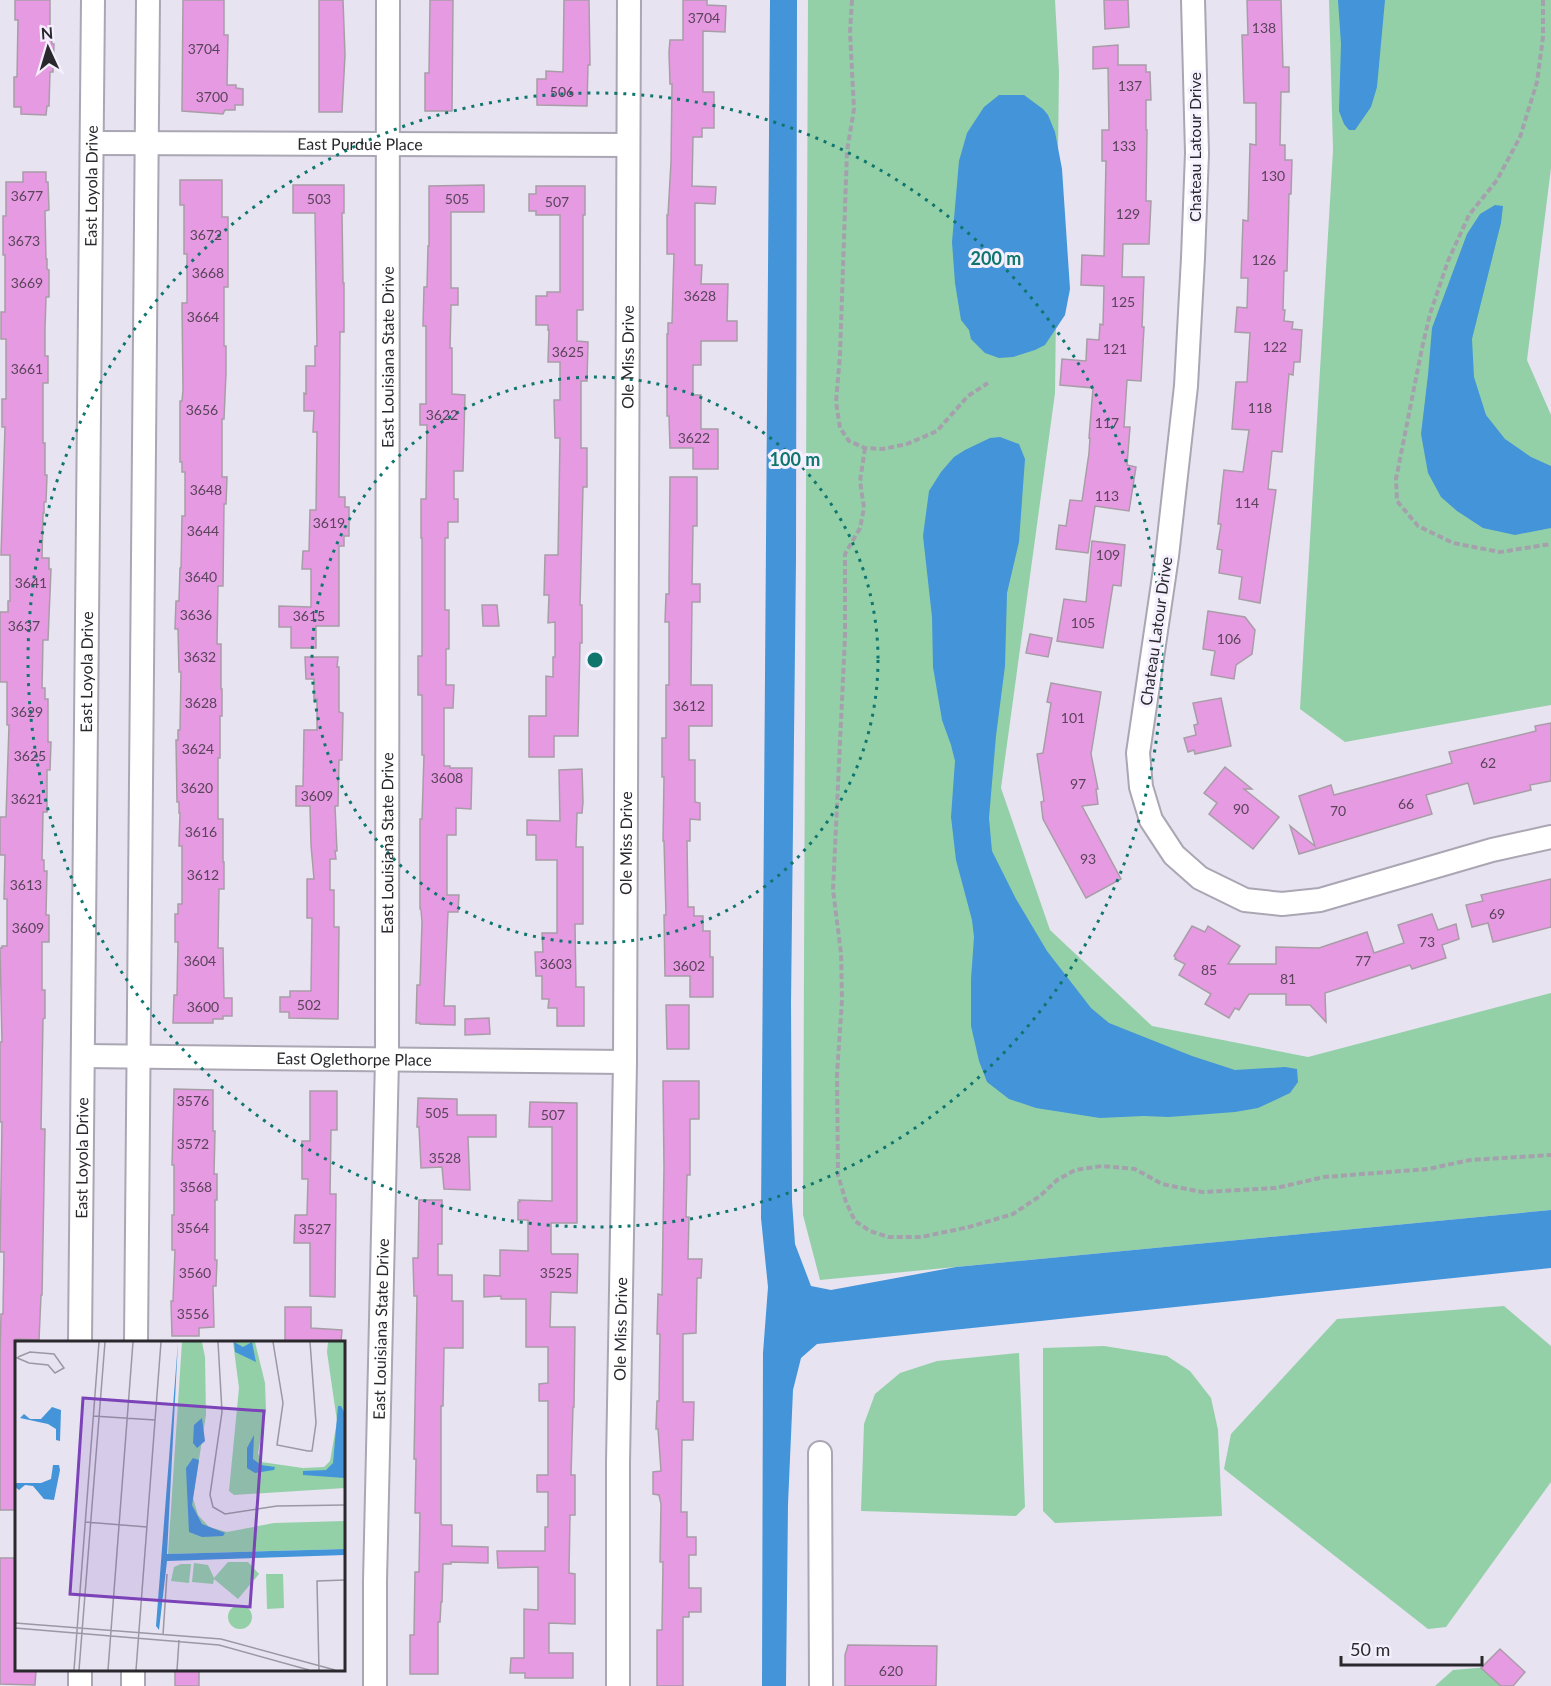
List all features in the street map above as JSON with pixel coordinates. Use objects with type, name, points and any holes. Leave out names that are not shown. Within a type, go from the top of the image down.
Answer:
[{"type":"street","name":"East Loyola Drive","points":[[80,1341],[93,0]]},
{"type":"street","points":[[136,1341],[148,0]]},
{"type":"street","name":"East Louisiana State Drive","points":[[375,1686],[375,1581],[387,1059],[388,0]]},
{"type":"street","name":"Ole Miss Drive","points":[[618,1686],[618,1463],[625,1062],[629,0]]},
{"type":"street","name":"Chateau Latour Drive","points":[[1193,0],[1197,153],[1186,386],[1167,556],[1138,753],[1142,787],[1151,820],[1174,855],[1200,878],[1245,900],[1282,904],[1320,900],[1492,849],[1551,837]]},
{"type":"street","name":"East Purdue Place","points":[[92,143],[628,145]]},
{"type":"street","name":"East Oglethorpe Place","points":[[84,1056],[625,1062]]},
{"type":"street","points":[[820,1453],[821,1686]]},
{"type":"path","points":[[852,0],[850,32],[854,110],[847,151],[840,355],[836,402],[840,428],[849,441],[865,448],[883,449],[907,444],[937,431],[968,396],[987,383]]},
{"type":"path","points":[[1543,0],[1543,37],[1537,82],[1520,137],[1497,180],[1470,215],[1448,261],[1424,336],[1396,479],[1397,501],[1418,526],[1453,543],[1500,552],[1551,544]]},
{"type":"path","points":[[865,448],[860,481],[864,508],[860,528],[845,554],[845,638],[833,890],[840,953],[842,1000],[837,1074],[838,1175],[846,1202],[855,1221],[870,1231],[888,1236],[921,1237],[969,1227],[1013,1214],[1040,1196],[1057,1180],[1075,1170],[1102,1166],[1135,1169],[1162,1184],[1202,1192],[1276,1188],[1324,1177],[1428,1169],[1470,1160],[1551,1155]]},
{"type":"green space","points":[[808,0],[1055,0],[1059,72],[1055,393],[1001,788],[1050,930],[1152,1026],[1308,1057],[1551,993],[1551,1210],[820,1280],[803,1215]]},
{"type":"green space","points":[[1329,0],[1551,0],[1551,168],[1527,360],[1551,415],[1551,705],[1345,742],[1300,709],[1333,150]]},
{"type":"green space","points":[[1504,1306],[1551,1346],[1551,1482],[1446,1627],[1428,1629],[1224,1469],[1231,1434],[1337,1319]]},
{"type":"green space","points":[[1104,1346],[1167,1356],[1190,1371],[1211,1398],[1218,1430],[1222,1516],[1055,1523],[1043,1511],[1043,1348]]},
{"type":"green space","points":[[1019,1353],[1025,1507],[1016,1516],[861,1511],[864,1424],[875,1394],[900,1373],[937,1361]]},
{"type":"green space","points":[[1489,1667],[1512,1686],[1435,1686],[1453,1670]]},
{"type":"water","points":[[770,0],[797,0],[796,559],[791,1004],[792,1201],[795,1244],[811,1286],[831,1290],[956,1267],[1551,1210],[1551,1268],[817,1344],[801,1358],[793,1390],[788,1504],[786,1686],[762,1686],[763,1353],[768,1287],[761,1218]]},
{"type":"water","points":[[1338,0],[1385,0],[1377,87],[1371,107],[1355,130],[1349,130],[1339,111],[1341,44]]},
{"type":"water","points":[[999,95],[1024,95],[1043,109],[1055,132],[1062,169],[1070,289],[1065,315],[1045,345],[1013,357],[999,358],[985,353],[971,339],[969,330],[961,320],[952,242],[959,161],[967,133],[984,107]]},
{"type":"water","points":[[1495,205],[1503,206],[1501,223],[1472,339],[1474,377],[1486,415],[1505,439],[1531,457],[1551,466],[1551,528],[1515,535],[1483,528],[1441,497],[1428,473],[1421,434],[1432,328],[1467,234],[1480,214]]},
{"type":"water","points":[[1000,437],[1019,444],[1025,459],[1019,542],[1007,593],[1005,666],[989,818],[992,851],[1016,899],[1047,951],[1091,1008],[1109,1023],[1192,1056],[1235,1070],[1285,1067],[1297,1069],[1298,1082],[1290,1093],[1258,1108],[1169,1117],[1100,1118],[1036,1108],[1009,1099],[987,1082],[979,1061],[971,1026],[974,937],[972,920],[956,860],[951,817],[955,761],[942,720],[933,667],[932,617],[923,536],[929,491],[941,472],[954,457],[965,450],[990,438]]},
{"type":"building","points":[[15,0],[50,0],[50,34],[52,34],[52,44],[54,44],[53,72],[50,72],[49,106],[47,106],[46,115],[21,114],[21,107],[14,107],[18,20],[15,20]]},
{"type":"building","points":[[183,0],[224,0],[224,35],[228,35],[227,85],[236,85],[236,88],[243,89],[243,105],[235,105],[235,110],[225,110],[223,114],[182,111]]},
{"type":"building","points":[[319,0],[343,0],[345,55],[342,112],[319,112]]},
{"type":"building","points":[[430,0],[453,0],[452,111],[425,111],[425,73],[429,73]]},
{"type":"building","points":[[564,0],[589,0],[590,65],[588,65],[587,106],[537,105],[537,79],[546,79],[546,71],[563,72]]},
{"type":"building","points":[[683,0],[707,0],[707,5],[726,6],[725,32],[703,31],[703,92],[714,92],[714,128],[702,128],[702,137],[693,137],[692,186],[716,187],[715,204],[695,203],[695,265],[702,265],[701,284],[728,284],[727,321],[737,321],[737,341],[701,341],[701,365],[693,365],[693,395],[701,395],[701,429],[718,429],[718,469],[693,469],[693,448],[670,448],[669,416],[667,416],[667,334],[668,323],[672,323],[674,254],[667,254],[672,84],[670,84],[669,52],[670,40],[683,40]]},
{"type":"building","points":[[1104,0],[1128,0],[1129,27],[1105,29]]},
{"type":"building","points":[[1247,0],[1281,0],[1283,67],[1289,67],[1289,92],[1281,92],[1280,145],[1285,145],[1285,160],[1292,160],[1283,310],[1285,310],[1284,321],[1293,322],[1292,329],[1302,330],[1300,362],[1294,362],[1293,375],[1289,374],[1282,452],[1272,451],[1268,489],[1276,490],[1260,603],[1239,599],[1242,577],[1219,573],[1222,550],[1217,549],[1224,470],[1243,472],[1249,430],[1232,429],[1236,382],[1247,382],[1250,333],[1235,332],[1237,307],[1247,308],[1248,278],[1241,278],[1243,220],[1248,221],[1250,144],[1256,145],[1256,103],[1244,103],[1242,35],[1248,35]]},
{"type":"building","points":[[1118,45],[1118,65],[1146,65],[1146,72],[1150,72],[1151,100],[1146,100],[1146,201],[1151,201],[1149,244],[1123,244],[1122,277],[1144,277],[1141,381],[1127,380],[1124,427],[1130,427],[1127,465],[1136,467],[1129,511],[1095,506],[1088,553],[1056,549],[1059,525],[1066,526],[1070,500],[1082,501],[1089,453],[1093,388],[1060,385],[1062,359],[1086,361],[1087,339],[1099,340],[1100,324],[1103,325],[1104,286],[1081,285],[1082,255],[1104,256],[1106,161],[1102,161],[1102,130],[1109,130],[1108,68],[1093,69],[1093,47]]},
{"type":"building","points":[[23,172],[46,172],[49,210],[45,211],[46,259],[49,270],[49,297],[46,297],[45,329],[48,383],[43,383],[43,443],[45,443],[45,475],[47,475],[42,558],[49,558],[49,569],[51,569],[48,640],[43,640],[42,688],[45,688],[45,699],[48,699],[48,742],[51,742],[50,770],[47,770],[47,812],[43,812],[42,860],[44,860],[44,871],[47,871],[46,915],[49,915],[49,942],[42,942],[42,990],[45,990],[45,1018],[43,1019],[41,1129],[45,1129],[39,1340],[16,1339],[15,1341],[15,1510],[0,1510],[0,1356],[4,1252],[0,1252],[2,1122],[0,1122],[0,1042],[2,1042],[0,948],[7,946],[7,899],[4,899],[5,855],[0,855],[0,817],[6,817],[9,725],[7,725],[7,682],[0,682],[0,612],[8,612],[8,601],[10,601],[10,555],[1,555],[5,427],[2,427],[2,399],[6,399],[6,339],[1,339],[1,312],[5,312],[3,216],[6,216],[6,182],[23,182]]},
{"type":"building","points":[[180,180],[222,180],[222,217],[228,217],[228,287],[224,287],[226,373],[224,419],[222,419],[222,477],[227,477],[226,504],[224,504],[223,586],[218,586],[217,644],[221,644],[222,689],[220,758],[218,758],[218,819],[223,819],[224,889],[219,889],[218,948],[223,948],[224,998],[232,998],[232,1016],[213,1019],[213,1023],[173,1023],[174,995],[177,995],[178,942],[175,942],[175,914],[178,914],[178,904],[182,904],[182,846],[179,846],[180,813],[179,802],[177,802],[176,740],[178,740],[178,730],[180,730],[181,672],[179,672],[178,629],[175,629],[176,601],[179,601],[182,516],[185,516],[185,472],[182,472],[182,462],[180,462],[180,401],[182,401],[183,390],[182,303],[187,303],[187,254],[184,254],[184,205],[180,205]]},
{"type":"building","points":[[293,185],[344,185],[344,213],[342,213],[344,332],[340,332],[339,497],[345,497],[345,507],[349,507],[349,536],[344,536],[344,546],[339,546],[339,626],[316,626],[316,648],[291,648],[291,627],[279,627],[279,606],[311,607],[311,569],[302,569],[303,551],[309,551],[310,510],[316,510],[317,432],[313,432],[314,411],[304,411],[306,366],[315,366],[315,346],[317,346],[315,213],[293,213]]},
{"type":"building","points":[[484,185],[484,212],[451,212],[451,288],[458,288],[458,305],[451,305],[452,394],[465,395],[463,471],[454,471],[454,499],[458,499],[458,522],[448,522],[448,538],[445,538],[445,610],[449,610],[446,685],[454,685],[453,708],[444,708],[444,766],[472,768],[471,809],[456,808],[456,835],[447,835],[447,895],[459,895],[458,912],[448,912],[444,1006],[455,1006],[455,1025],[420,1024],[416,1023],[422,922],[420,819],[422,819],[424,755],[422,755],[422,695],[418,695],[418,656],[422,656],[421,499],[426,499],[427,425],[420,425],[420,404],[426,404],[426,326],[423,326],[424,287],[427,287],[429,246],[429,186]]},
{"type":"building","points":[[536,186],[585,186],[583,310],[577,310],[577,341],[588,342],[587,381],[581,381],[581,448],[587,448],[587,487],[583,487],[580,605],[582,605],[582,643],[580,643],[578,736],[554,736],[554,757],[529,757],[529,716],[546,716],[546,676],[553,677],[553,657],[555,657],[555,622],[548,623],[549,595],[544,595],[545,555],[558,555],[560,438],[555,438],[554,400],[560,400],[560,362],[548,362],[549,330],[548,325],[536,325],[536,296],[547,296],[547,292],[560,292],[560,215],[536,215],[536,211],[529,211],[529,194],[536,194]]},
{"type":"building","points":[[670,477],[697,477],[697,526],[693,526],[692,584],[700,584],[700,602],[692,602],[691,685],[712,685],[712,726],[689,726],[689,760],[695,760],[695,802],[700,803],[700,820],[690,819],[690,841],[687,841],[688,907],[694,907],[694,916],[703,916],[703,931],[710,931],[710,957],[713,957],[713,997],[690,997],[690,976],[665,976],[662,738],[666,738],[666,685],[669,685],[669,622],[665,622],[666,594],[669,594]]},
{"type":"building","points":[[1092,541],[1125,545],[1121,586],[1113,585],[1103,648],[1057,641],[1064,599],[1086,602]]},
{"type":"building","points":[[482,605],[497,605],[499,626],[483,626]]},
{"type":"building","points":[[1208,611],[1245,617],[1255,630],[1252,654],[1236,665],[1234,679],[1211,675],[1215,651],[1203,649]]},
{"type":"building","points":[[1030,634],[1052,638],[1048,657],[1026,653]]},
{"type":"building","points":[[305,657],[338,657],[337,667],[339,667],[339,712],[343,713],[342,760],[339,760],[338,806],[335,806],[337,851],[335,851],[336,859],[330,859],[330,890],[334,890],[334,927],[339,927],[338,1019],[289,1018],[289,1012],[280,1012],[280,997],[290,997],[290,991],[311,991],[312,918],[307,918],[307,879],[314,879],[310,806],[296,806],[296,786],[303,786],[304,730],[317,730],[317,699],[314,699],[314,679],[306,679]]},
{"type":"building","points":[[1051,683],[1101,692],[1091,754],[1098,789],[1096,789],[1098,804],[1082,806],[1121,879],[1086,898],[1043,819],[1041,802],[1044,801],[1037,754],[1043,753],[1051,703],[1047,702]]},
{"type":"building","points":[[1221,698],[1231,746],[1195,754],[1194,750],[1188,752],[1184,738],[1196,735],[1194,725],[1198,724],[1193,703]]},
{"type":"building","points":[[1551,723],[1551,781],[1530,785],[1531,790],[1474,804],[1468,783],[1426,795],[1432,814],[1299,854],[1290,826],[1315,846],[1299,796],[1331,785],[1334,795],[1452,763],[1449,752],[1536,731],[1535,726]]},
{"type":"building","points":[[1225,767],[1252,789],[1244,789],[1279,817],[1253,849],[1209,814],[1217,803],[1204,793]]},
{"type":"building","points":[[582,769],[583,802],[582,813],[577,813],[576,847],[583,847],[583,924],[575,924],[576,987],[584,987],[584,1026],[557,1026],[557,1008],[548,1008],[549,999],[542,999],[542,976],[536,976],[535,952],[543,952],[542,933],[557,933],[557,860],[536,860],[536,835],[527,835],[527,820],[560,821],[559,770]]},
{"type":"building","points":[[1551,879],[1551,927],[1493,942],[1488,923],[1472,927],[1466,905],[1483,901],[1481,895]]},
{"type":"building","points":[[1432,914],[1438,930],[1456,924],[1459,939],[1442,945],[1446,958],[1412,969],[1410,965],[1325,993],[1326,1022],[1310,1005],[1286,1005],[1286,994],[1249,994],[1239,1010],[1235,1008],[1229,1018],[1205,1004],[1211,994],[1179,975],[1185,964],[1175,959],[1174,956],[1192,926],[1205,932],[1208,926],[1240,946],[1228,964],[1276,964],[1276,947],[1319,948],[1367,932],[1374,953],[1404,943],[1398,925]]},
{"type":"building","points":[[666,1005],[689,1005],[689,1049],[667,1049]]},
{"type":"building","points":[[489,1018],[490,1034],[465,1035],[465,1019]]},
{"type":"building","points":[[663,1081],[699,1081],[699,1119],[690,1119],[690,1175],[687,1175],[686,1217],[689,1217],[688,1259],[702,1259],[701,1278],[697,1278],[696,1333],[683,1334],[683,1402],[694,1402],[693,1440],[682,1440],[681,1512],[687,1512],[687,1537],[696,1537],[696,1555],[689,1555],[689,1588],[701,1588],[701,1612],[689,1612],[689,1617],[683,1617],[683,1686],[657,1686],[657,1630],[662,1630],[663,1562],[660,1562],[661,1504],[659,1495],[653,1494],[653,1472],[661,1471],[658,1429],[656,1429],[657,1401],[659,1401],[660,1334],[657,1334],[658,1294],[662,1295]]},
{"type":"building","points":[[174,1089],[213,1090],[214,1174],[217,1174],[215,1260],[217,1260],[216,1286],[213,1286],[214,1327],[199,1328],[199,1336],[172,1336],[171,1301],[173,1301],[175,1250],[172,1250]]},
{"type":"building","points":[[310,1091],[337,1091],[337,1130],[331,1130],[330,1194],[336,1194],[335,1297],[310,1296],[310,1243],[294,1243],[295,1215],[307,1215],[308,1179],[302,1179],[302,1141],[310,1141]]},
{"type":"building","points":[[418,1098],[457,1099],[457,1115],[496,1115],[496,1137],[468,1137],[470,1190],[444,1189],[442,1167],[421,1168],[419,1127],[417,1127]]},
{"type":"building","points":[[530,1102],[577,1103],[577,1223],[551,1223],[551,1252],[552,1254],[578,1254],[577,1293],[551,1292],[550,1327],[575,1327],[571,1475],[575,1475],[575,1515],[570,1515],[569,1573],[575,1574],[575,1624],[549,1623],[549,1653],[573,1653],[573,1678],[525,1678],[525,1673],[510,1673],[511,1658],[524,1658],[524,1609],[538,1610],[538,1567],[498,1568],[497,1551],[545,1551],[545,1527],[548,1527],[548,1492],[537,1492],[537,1475],[548,1475],[548,1401],[539,1401],[539,1384],[548,1383],[548,1347],[526,1347],[526,1299],[501,1299],[501,1296],[484,1297],[484,1275],[500,1276],[500,1250],[528,1251],[528,1220],[518,1220],[519,1200],[552,1201],[552,1127],[529,1127]]},
{"type":"building","points":[[419,1200],[442,1200],[442,1244],[438,1244],[438,1275],[452,1275],[452,1301],[463,1301],[463,1348],[444,1348],[443,1406],[441,1406],[441,1523],[452,1525],[452,1546],[488,1547],[488,1563],[451,1562],[451,1564],[443,1564],[442,1602],[440,1622],[438,1622],[438,1674],[410,1674],[410,1635],[414,1635],[415,1572],[419,1572],[420,1513],[415,1513],[416,1459],[414,1459],[417,1296],[414,1296],[413,1258],[418,1258]]},
{"type":"building","points":[[285,1307],[311,1307],[311,1328],[342,1330],[341,1341],[285,1341]]},
{"type":"building","points":[[0,1558],[15,1558],[15,1671],[36,1671],[35,1685],[0,1684]]},
{"type":"building","points":[[848,1645],[937,1646],[936,1686],[845,1686],[845,1655]]},
{"type":"building","points":[[1500,1649],[1525,1672],[1513,1686],[1501,1686],[1481,1668]]},
{"type":"building","points":[[175,1671],[199,1671],[199,1686],[175,1686]]}]
